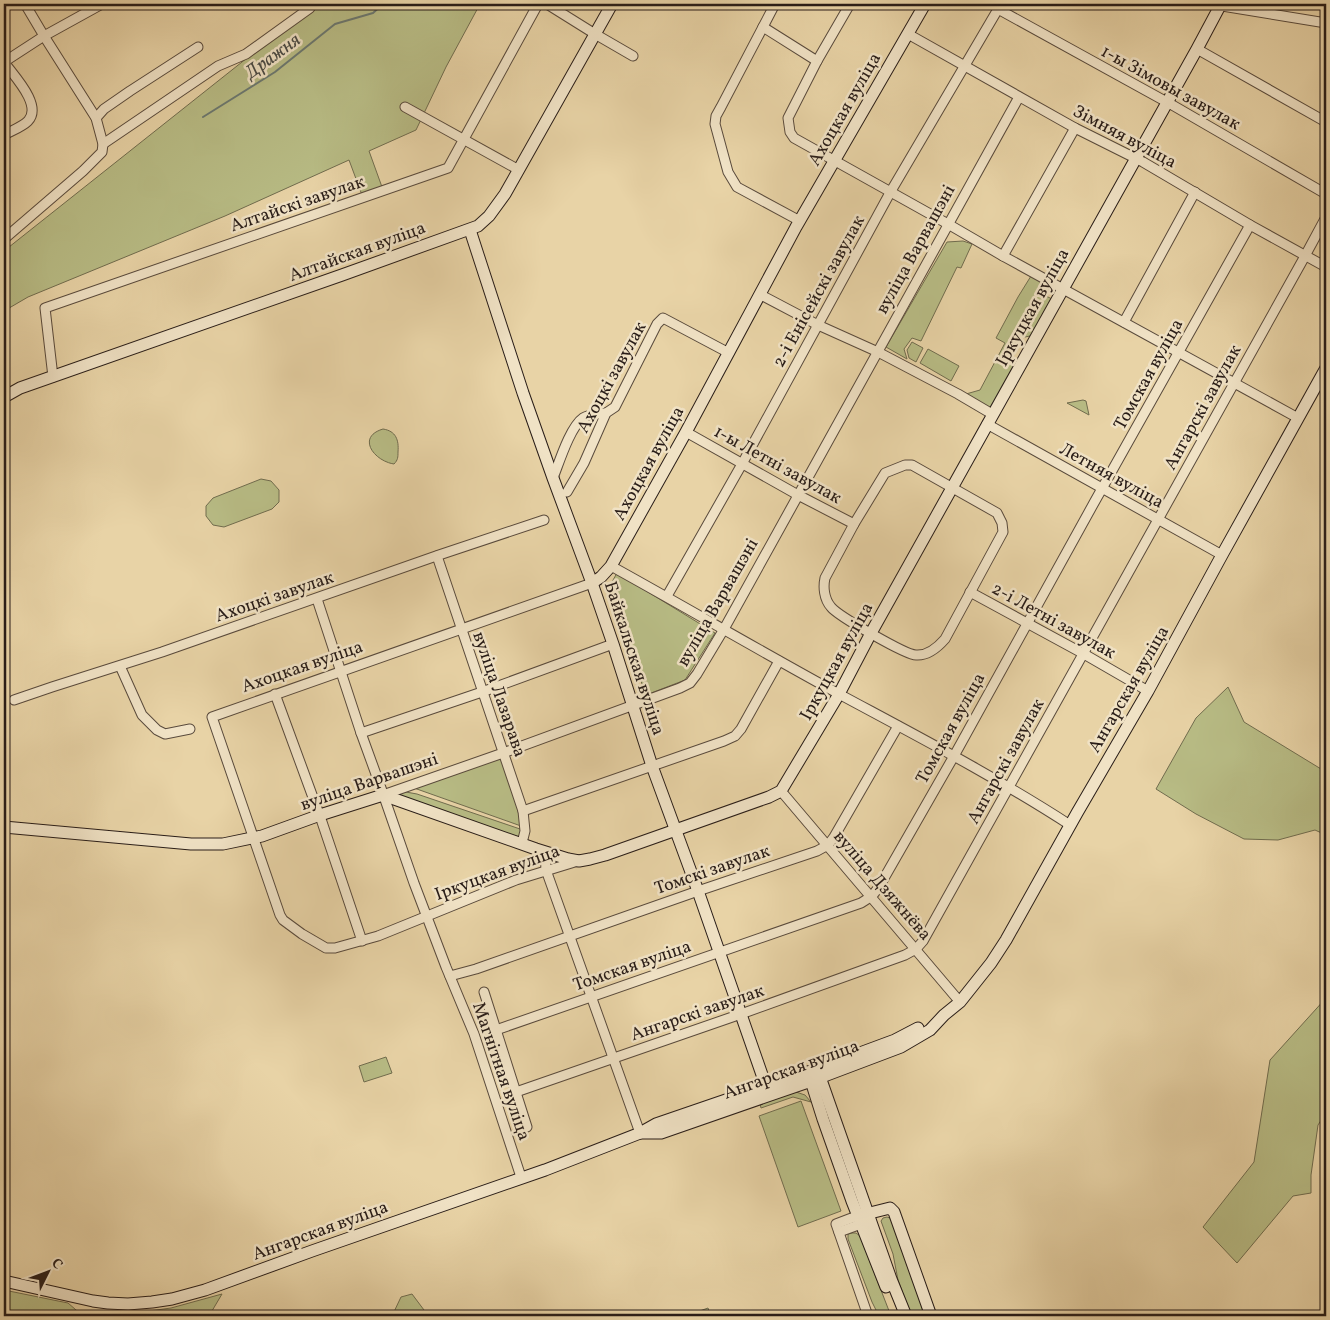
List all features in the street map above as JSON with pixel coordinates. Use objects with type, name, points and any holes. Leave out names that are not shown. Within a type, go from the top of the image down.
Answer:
[{"type":"main road","name":"Алтайская вуліца","points":[[4,397],[20,388],[478,226],[495,209],[519,170],[612,4]]},
{"type":"main road","name":"Ахоцкая вуліца","points":[[592,583],[601,577],[610,566],[686,432],[781,255],[924,4]]},
{"type":"main road","name":"Іркуцкая вуліца","points":[[579,860],[605,855],[767,798],[781,791],[787,783],[839,694],[871,633],[1197,48],[1217,4]]},
{"type":"main road","name":"Байкальская вуліца","points":[[470,230],[523,393],[613,644],[652,766],[768,1091]]},
{"type":"main road","name":"Ангарская вуліца","points":[[4,1281],[108,1303],[134,1304],[172,1299],[205,1290],[521,1178],[640,1133],[661,1133],[768,1091],[901,1047],[930,1030],[960,1002],[992,963],[1006,940],[1148,691],[1326,368]]},
{"type":"main road","name":"вуліца Варвашэні","points":[[4,827],[191,844],[223,844],[254,838],[383,795]]},
{"type":"main road","points":[[383,795],[545,852],[568,859],[579,860]]},
{"type":"main road","points":[[815,1076],[862,1218],[898,1316]]},
{"type":"main road","points":[[862,1218],[890,1208],[894,1212],[931,1316]]},
{"type":"main road","points":[[862,1218],[906,1316]]},
{"type":"street","points":[[4,239],[83,171],[102,152],[103,144],[96,118],[26,4]]},
{"type":"street","points":[[4,135],[27,122],[32,113],[28,94],[4,62],[44,36],[102,4]]},
{"type":"street","points":[[103,144],[218,66],[246,54],[310,8],[311,4]]},
{"type":"street","name":"Алтайскі завулак","points":[[53,377],[45,308],[448,168],[538,4]]},
{"type":"street","points":[[548,4],[633,56]]},
{"type":"street","points":[[776,4],[718,112],[715,124],[728,172],[737,187],[800,221]]},
{"type":"street","points":[[850,4],[817,61],[788,118],[790,132],[794,138],[891,191],[1003,256],[1298,418]]},
{"type":"street","points":[[1217,4],[1326,23]]},
{"type":"street","name":"2-і Енісейскі завулак","points":[[667,596],[742,464],[891,191],[1000,6]]},
{"type":"street","name":"1-ы Зімовы завулак","points":[[1000,6],[1326,194]]},
{"type":"street","points":[[763,27],[817,61]]},
{"type":"street","name":"Зімняя вуліца","points":[[908,34],[1075,128],[1136,158],[1326,267]]},
{"type":"street","points":[[96,118],[104,109],[198,47]]},
{"type":"street","points":[[1197,48],[1326,122]]},
{"type":"street","name":"вуліца Варвашэні","points":[[383,795],[503,753],[690,683],[724,629],[1019,96]]},
{"type":"street","points":[[405,107],[519,170]]},
{"type":"street","points":[[1003,256],[1075,128]]},
{"type":"street","points":[[1124,322],[1195,192]]},
{"type":"street","name":"Ангарскі завулак","points":[[516,1092],[905,955],[916,949],[924,941],[1326,216]]},
{"type":"street","name":"Томская вуліца","points":[[496,1030],[861,903],[872,896],[954,756],[1250,225]]},
{"type":"street","name":"Летняя вуліца","points":[[761,294],[818,325],[878,352],[958,394],[990,419],[1103,488],[1222,555]]},
{"type":"street","name":"Ахоцкі завулак","points":[[567,492],[584,464],[606,413],[615,407],[657,324],[663,318],[729,353]]},
{"type":"street","points":[[553,478],[569,439],[579,422],[584,418],[606,413]]},
{"type":"street","name":"1-ы Летні завулак","points":[[686,432],[854,524]]},
{"type":"street","points":[[905,465],[912,465],[952,488],[997,513],[1002,523],[1003,532],[945,639],[929,653],[916,656],[871,633],[831,607],[823,587],[825,578],[854,524],[885,473],[905,465]]},
{"type":"street","name":"Ахоцкі завулак","points":[[14,700],[162,652],[544,520]]},
{"type":"street","name":"вуліца Лазарава","points":[[437,556],[523,811],[525,831],[522,843]]},
{"type":"street","points":[[610,566],[954,756],[1070,825]]},
{"type":"street","name":"Ахоцкая вуліца","points":[[254,838],[212,717],[592,583]]},
{"type":"street","name":"2-і Летні завулак","points":[[970,592],[1148,691]]},
{"type":"street","name":"Магнітная вуліца","points":[[317,599],[361,734],[414,883],[474,1034],[521,1178]]},
{"type":"street","points":[[361,734],[613,644]]},
{"type":"street","points":[[523,811],[735,736],[741,729],[779,661]]},
{"type":"street","points":[[120,666],[142,715],[157,730],[165,734],[190,729]]},
{"type":"street","points":[[275,694],[320,815],[362,941]]},
{"type":"street","points":[[828,845],[898,726]]},
{"type":"street","name":"вуліца Дзяжнёва","points":[[781,791],[960,1002]]},
{"type":"street","name":"Іркуцкая вуліца","points":[[254,838],[283,920],[326,948],[335,948],[362,941],[516,880],[579,860]]},
{"type":"street","name":"Томскі завулак","points":[[450,976],[476,969],[817,851],[828,845]]},
{"type":"street","points":[[545,852],[546,870],[640,1133]]},
{"type":"street","name":"Магнітная вуліца","points":[[484,992],[527,1127]]},
{"type":"street","points":[[862,1218],[837,1228],[868,1316]]},
{"type":"green space","points":[[311,4],[480,4],[446,67],[416,130],[369,151],[382,187],[362,195],[349,160],[225,216],[28,297],[4,311],[4,251],[310,8]]},
{"type":"green space","points":[[963,241],[972,244],[961,268],[957,267],[921,341],[912,338],[904,349],[907,359],[886,347],[947,242]]},
{"type":"green space","points":[[1031,276],[1050,286],[1046,296],[1052,299],[1035,335],[1025,337],[1017,334],[1013,340],[1018,344],[1010,360],[1015,367],[990,409],[966,394],[980,390],[1005,343],[996,338]]},
{"type":"green space","points":[[912,342],[923,348],[916,362],[909,358],[907,350]]},
{"type":"green space","points":[[928,349],[959,366],[951,381],[920,363]]},
{"type":"green space","points":[[1086,401],[1089,415],[1067,403]]},
{"type":"green space","points":[[383,429],[394,434],[397,440],[398,457],[394,464],[375,454],[369,443],[375,433]]},
{"type":"green space","points":[[261,479],[271,481],[279,490],[279,502],[272,509],[224,527],[213,525],[206,516],[206,506],[213,498]]},
{"type":"green space","points":[[617,573],[715,633],[685,680],[646,695],[608,589]]},
{"type":"green space","points":[[1228,687],[1244,722],[1326,772],[1326,835],[1315,830],[1278,840],[1244,839],[1196,814],[1156,789],[1196,718]]},
{"type":"green space","points":[[498,758],[501,759],[521,811],[521,826],[414,788]]},
{"type":"green space","points":[[400,792],[417,794],[523,830],[518,837],[401,797]]},
{"type":"green space","points":[[1326,998],[1326,1113],[1318,1125],[1311,1175],[1311,1193],[1293,1196],[1237,1263],[1203,1227],[1254,1162],[1270,1060]]},
{"type":"green space","points":[[386,1057],[392,1073],[364,1082],[359,1066]]},
{"type":"green space","points":[[796,1092],[805,1095],[811,1102],[793,1097],[761,1108],[760,1104]]},
{"type":"green space","points":[[801,1101],[841,1211],[798,1227],[759,1116]]},
{"type":"green space","points":[[887,1217],[892,1221],[929,1316],[911,1316],[898,1280],[893,1254],[881,1221]]},
{"type":"green space","points":[[852,1233],[860,1236],[891,1316],[879,1316],[872,1302],[848,1239],[848,1234]]},
{"type":"green space","points":[[4,1290],[68,1303],[83,1316],[4,1316]]},
{"type":"green space","points":[[222,1294],[209,1316],[112,1316],[171,1308]]},
{"type":"green space","points":[[412,1294],[424,1310],[422,1316],[392,1316],[401,1297]]},
{"type":"green space","points":[[708,1308],[711,1316],[686,1316]]},
{"type":"waterway","name":"Дражня","points":[[203,117],[275,72],[335,24],[373,13],[383,4]]}]
